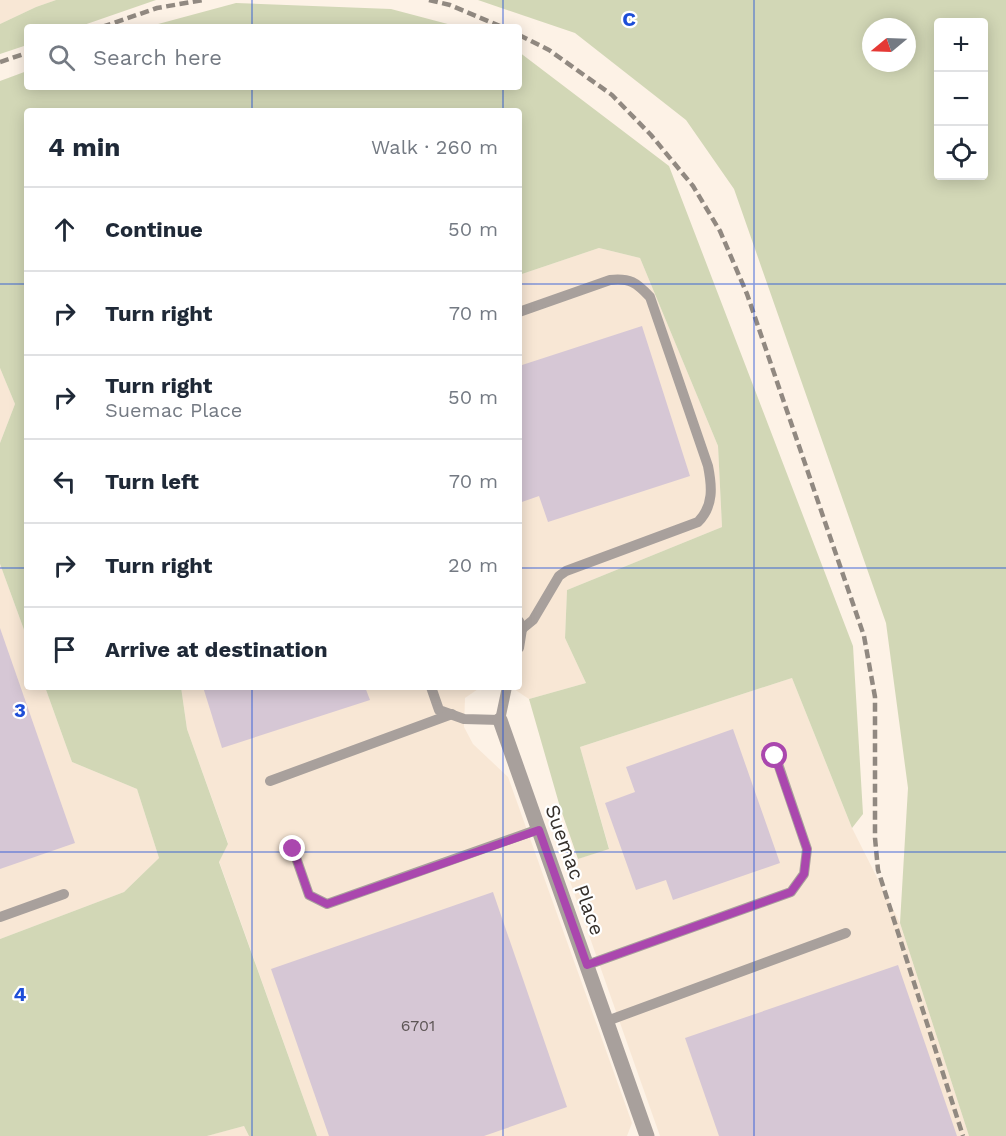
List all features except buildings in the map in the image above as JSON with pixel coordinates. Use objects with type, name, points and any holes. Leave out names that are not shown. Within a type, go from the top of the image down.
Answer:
[{"type":"street","name":"Suemac Place","points":[[500,720],[647,1136]]},
{"type":"lane","points":[[522,311],[610,280],[624,278],[638,285],[650,297],[708,466],[711,495],[708,506],[698,522],[566,571],[559,576],[532,620],[522,624]]},
{"type":"lane","points":[[432,690],[438,710],[464,719],[500,720],[506,690]]},
{"type":"lane","points":[[270,782],[452,714]]},
{"type":"lane","points":[[587,965],[791,892],[804,874],[807,849],[775,756]]},
{"type":"lane","points":[[293,849],[309,895],[327,904],[539,830]]},
{"type":"lane","points":[[0,917],[64,894]]},
{"type":"lane","points":[[607,1021],[846,933]]},
{"type":"shaded area","points":[[0,0],[56,0],[0,24]]},
{"type":"shaded area","points":[[599,248],[640,258],[718,446],[722,527],[567,590],[565,638],[586,683],[529,699],[516,690],[522,690],[522,274]]},
{"type":"shaded area","points":[[0,368],[15,404],[0,443]]},
{"type":"shaded area","points":[[0,564],[24,630],[24,690],[46,690],[72,762],[137,789],[159,858],[124,892],[0,939]]},
{"type":"shaded area","points":[[792,678],[852,828],[900,923],[969,1136],[660,1136],[566,870],[578,859],[609,848],[580,747]]},
{"type":"shaded area","points":[[181,690],[477,690],[465,698],[464,727],[473,744],[508,777],[632,1123],[627,1136],[317,1136],[219,861],[228,843],[187,729]]},
{"type":"shaded area","points":[[244,1126],[249,1136],[207,1136],[210,1135]]},
{"type":"green space","points":[[56,0],[156,0],[87,24],[24,24],[24,46],[0,54],[0,24]]},
{"type":"green space","points":[[478,0],[1006,0],[1006,1136],[969,1136],[900,923],[908,788],[886,623],[734,189],[686,120],[575,33]]},
{"type":"green space","points":[[236,3],[391,9],[448,24],[158,24]]},
{"type":"green space","points":[[522,54],[669,166],[853,646],[863,814],[852,828],[792,678],[580,747],[609,849],[578,859],[560,807],[529,699],[586,683],[565,638],[567,590],[722,527],[718,446],[640,258],[599,248],[522,274],[522,108],[24,108],[24,630],[0,564],[0,443],[15,404],[0,368],[0,81],[24,72],[24,90],[522,90]]},
{"type":"green space","points":[[46,690],[181,690],[187,729],[228,844],[219,862],[317,1136],[249,1136],[244,1126],[207,1136],[0,1136],[0,939],[124,892],[159,858],[137,789],[72,762]]},
{"type":"railway","points":[[111,24],[157,8],[203,0]]},
{"type":"railway","points":[[429,0],[450,5],[495,24]]},
{"type":"railway","points":[[522,36],[549,50],[612,95],[651,135],[693,186],[720,231],[747,294],[864,636],[875,697],[875,838],[878,870],[963,1136]]},
{"type":"railway","points":[[0,62],[24,54]]},
{"type":"route","points":[[293,849],[309,895],[327,904],[539,830],[587,965],[791,892],[804,874],[807,849],[775,756]]}]
